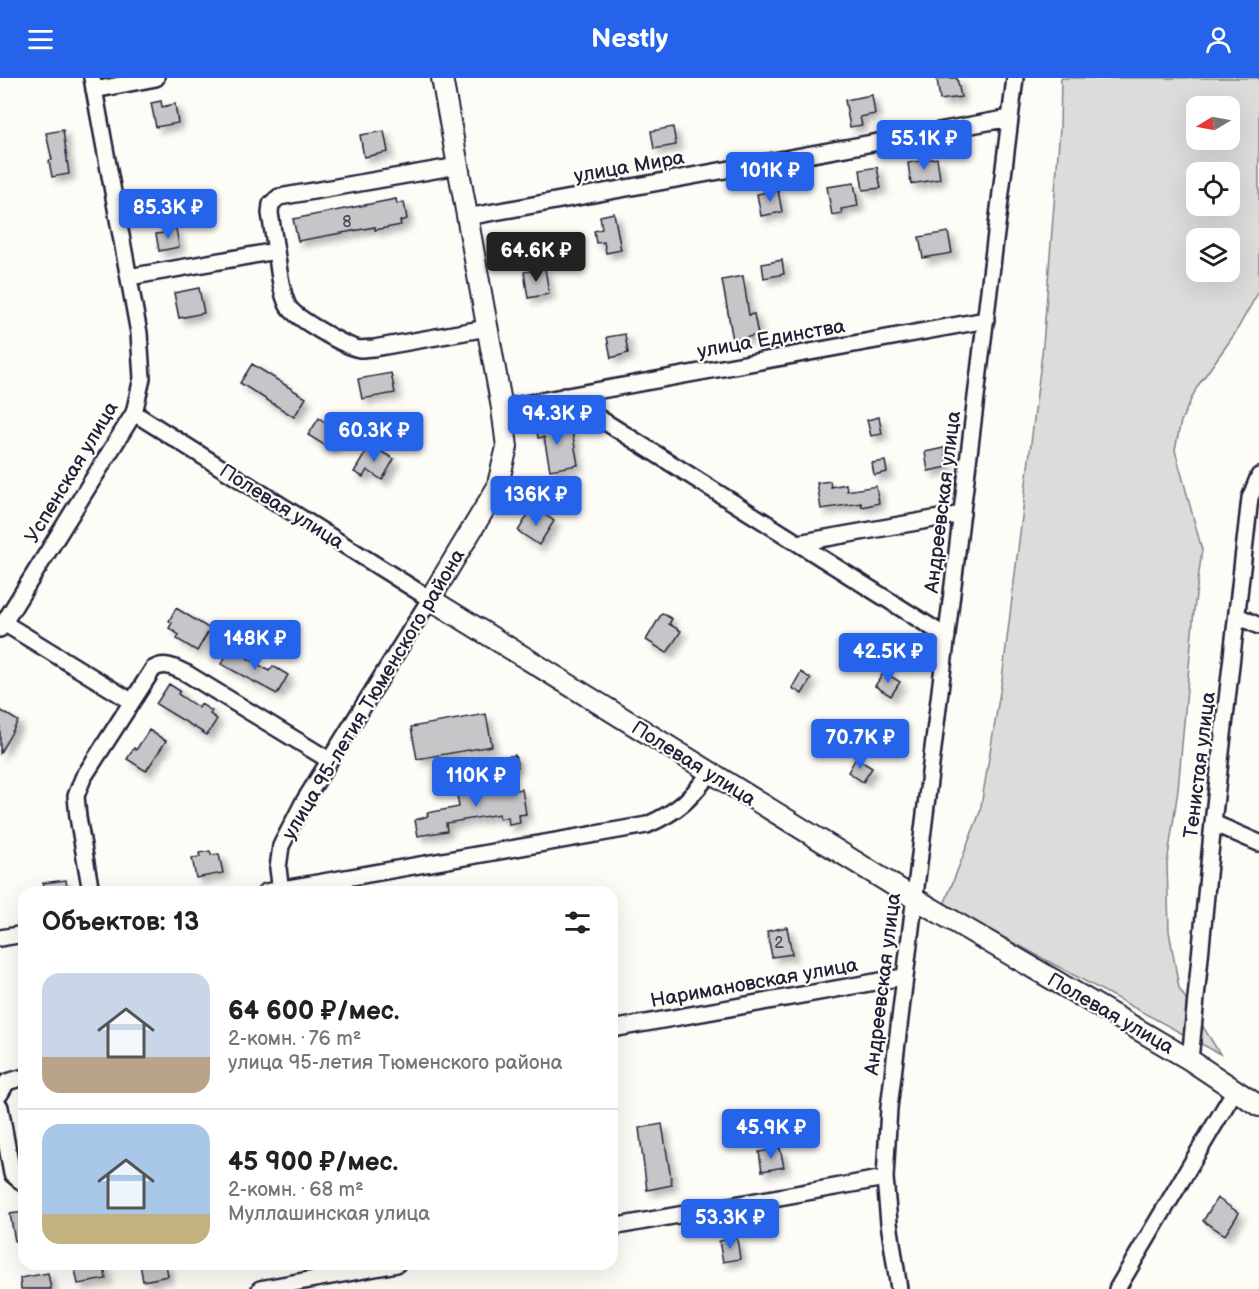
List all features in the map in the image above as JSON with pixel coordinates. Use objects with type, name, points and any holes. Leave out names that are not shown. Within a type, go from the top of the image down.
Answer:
[{"type":"street","points":[[93,84],[156,78]]},
{"type":"street","name":"улица 95-летия Тюменского района","points":[[276,886],[281,846],[303,803],[497,488],[507,447],[502,408],[442,78]]},
{"type":"street","name":"Андреевская улица","points":[[899,1289],[885,1178],[889,1108],[903,977],[1015,78]]},
{"type":"street","name":"Успенская улица","points":[[2,626],[134,413],[142,378],[139,333],[93,84]]},
{"type":"street","name":"улица Мира","points":[[467,217],[1010,118]]},
{"type":"street","points":[[458,166],[279,197],[271,204],[270,213],[284,297],[290,308],[300,316],[348,345],[360,349],[487,327]]},
{"type":"street","points":[[129,277],[276,251]]},
{"type":"street","name":"улица Единства","points":[[502,408],[986,320]]},
{"type":"street","points":[[564,396],[947,637]]},
{"type":"street","name":"Полевая улица","points":[[134,413],[710,773],[914,898],[1190,1060],[1259,1106]]},
{"type":"street","name":"Тенистая улица","points":[[1190,1060],[1213,823],[1250,498],[1259,476]]},
{"type":"street","points":[[798,543],[962,514]]},
{"type":"street","points":[[1238,616],[1259,626]]},
{"type":"street","points":[[2,626],[131,701]]},
{"type":"street","points":[[90,886],[76,796],[83,778],[131,701],[153,669],[160,665],[186,673],[329,760]]},
{"type":"street","points":[[309,886],[647,825],[669,815],[688,801],[710,773]]},
{"type":"street","points":[[1213,823],[1259,843]]},
{"type":"street","points":[[0,938],[18,935]]},
{"type":"street","name":"Наримановская улица","points":[[618,1028],[903,977]]},
{"type":"street","points":[[0,1094],[8,1082],[18,1079]]},
{"type":"street","points":[[1117,1289],[1235,1090]]},
{"type":"street","points":[[0,1107],[2,1136],[12,1174],[18,1179]]},
{"type":"street","points":[[618,1226],[885,1178]]},
{"type":"street","points":[[260,1289],[343,1270]]},
{"type":"street","points":[[347,1270],[351,1289]]},
{"type":"shaded area","points":[[1061,78],[1259,78],[1259,291],[1234,335],[1197,387],[1181,421],[1175,450],[1202,550],[1194,610],[1178,790],[1167,864],[1169,931],[1179,988],[1220,1054],[944,905],[980,812],[1002,680],[1043,345],[1060,128]]},
{"type":"building","points":[[957,78],[961,97],[940,100],[937,79]]},
{"type":"building","points":[[872,95],[875,114],[860,117],[862,125],[850,127],[845,100]]},
{"type":"building","points":[[161,101],[162,107],[175,104],[178,123],[156,127],[151,103]]},
{"type":"building","points":[[673,127],[676,145],[654,149],[651,131]]},
{"type":"building","points":[[63,130],[69,174],[52,177],[49,161],[52,160],[46,133]]},
{"type":"building","points":[[384,131],[388,152],[364,157],[360,135]]},
{"type":"building","points":[[937,158],[940,179],[911,184],[908,163]]},
{"type":"building","points":[[877,167],[881,188],[863,190],[860,170]]},
{"type":"building","points":[[854,183],[858,206],[841,209],[842,213],[832,215],[827,187]]},
{"type":"building","points":[[778,190],[782,212],[761,216],[757,194]]},
{"type":"building","points":[[396,199],[397,204],[404,202],[407,219],[400,221],[401,225],[375,230],[375,227],[298,241],[293,219]]},
{"type":"building","points":[[614,213],[621,250],[606,253],[604,242],[596,243],[594,231],[602,229],[600,216]]},
{"type":"building","points":[[176,228],[179,247],[159,251],[156,234],[164,233],[163,230]]},
{"type":"building","points":[[948,232],[952,253],[923,258],[919,237]]},
{"type":"building","points":[[782,260],[784,274],[764,278],[762,264]]},
{"type":"building","points":[[545,268],[549,294],[528,298],[524,272]]},
{"type":"building","points":[[743,276],[749,315],[754,314],[758,335],[733,340],[722,280]]},
{"type":"building","points":[[199,288],[204,313],[179,318],[174,293]]},
{"type":"building","points":[[625,334],[628,353],[611,358],[607,337]]},
{"type":"building","points":[[252,364],[306,398],[294,417],[240,383]]},
{"type":"building","points":[[391,373],[395,393],[362,399],[358,379]]},
{"type":"building","points":[[550,417],[553,435],[572,431],[578,465],[550,470],[544,437],[538,438],[535,420]]},
{"type":"building","points":[[879,417],[882,434],[871,436],[867,420]]},
{"type":"building","points":[[319,418],[331,426],[336,418],[346,425],[331,449],[308,435]]},
{"type":"building","points":[[370,445],[394,459],[382,480],[367,470],[363,477],[354,472]]},
{"type":"building","points":[[944,448],[948,467],[928,471],[925,452]]},
{"type":"building","points":[[885,461],[887,472],[874,475],[872,463]]},
{"type":"building","points":[[830,481],[831,487],[846,484],[847,491],[876,486],[879,503],[862,507],[861,503],[821,509],[817,483]]},
{"type":"building","points":[[530,511],[538,517],[541,512],[554,521],[539,545],[518,531]]},
{"type":"building","points":[[176,608],[210,629],[197,651],[177,639],[179,635],[169,628],[172,623],[169,621]]},
{"type":"building","points":[[662,613],[672,619],[669,624],[681,631],[667,653],[646,640]]},
{"type":"building","points":[[888,639],[904,649],[895,663],[879,653]]},
{"type":"building","points":[[231,648],[269,671],[273,666],[288,675],[277,694],[221,664]]},
{"type":"building","points":[[801,672],[811,679],[802,694],[792,688]]},
{"type":"building","points":[[884,672],[900,682],[891,696],[875,686]]},
{"type":"building","points":[[169,684],[180,691],[178,694],[199,708],[201,704],[212,711],[210,714],[217,719],[207,735],[156,704]]},
{"type":"building","points":[[0,710],[18,721],[0,753]]},
{"type":"building","points":[[486,714],[492,746],[417,759],[411,727]]},
{"type":"building","points":[[878,724],[894,733],[885,747],[870,738]]},
{"type":"building","points":[[149,730],[166,741],[146,771],[127,759]]},
{"type":"building","points":[[515,755],[518,767],[495,771],[493,759]]},
{"type":"building","points":[[856,758],[872,768],[863,782],[848,772]]},
{"type":"building","points":[[500,781],[502,792],[522,789],[526,814],[519,815],[520,823],[509,825],[508,817],[500,819],[499,814],[446,823],[447,831],[418,836],[415,820],[428,816],[427,813],[459,807],[456,789]]},
{"type":"building","points":[[210,851],[211,855],[219,854],[223,873],[196,878],[192,858],[200,857],[199,853]]},
{"type":"building","points":[[66,880],[67,886],[44,886],[43,883]]},
{"type":"building","points":[[787,927],[792,954],[772,957],[767,931]]},
{"type":"building","points":[[662,1124],[672,1185],[647,1190],[639,1128]]},
{"type":"building","points":[[780,1148],[784,1167],[762,1171],[759,1152]]},
{"type":"building","points":[[1217,1198],[1239,1213],[1225,1235],[1203,1221]]},
{"type":"building","points":[[18,1213],[18,1241],[15,1241],[10,1214]]},
{"type":"building","points":[[737,1238],[740,1259],[723,1262],[719,1241]]},
{"type":"building","points":[[75,1270],[105,1270],[106,1279],[78,1284]]},
{"type":"building","points":[[141,1270],[167,1270],[168,1276],[143,1281]]},
{"type":"building","points":[[48,1273],[51,1289],[21,1289],[20,1278]]}]
